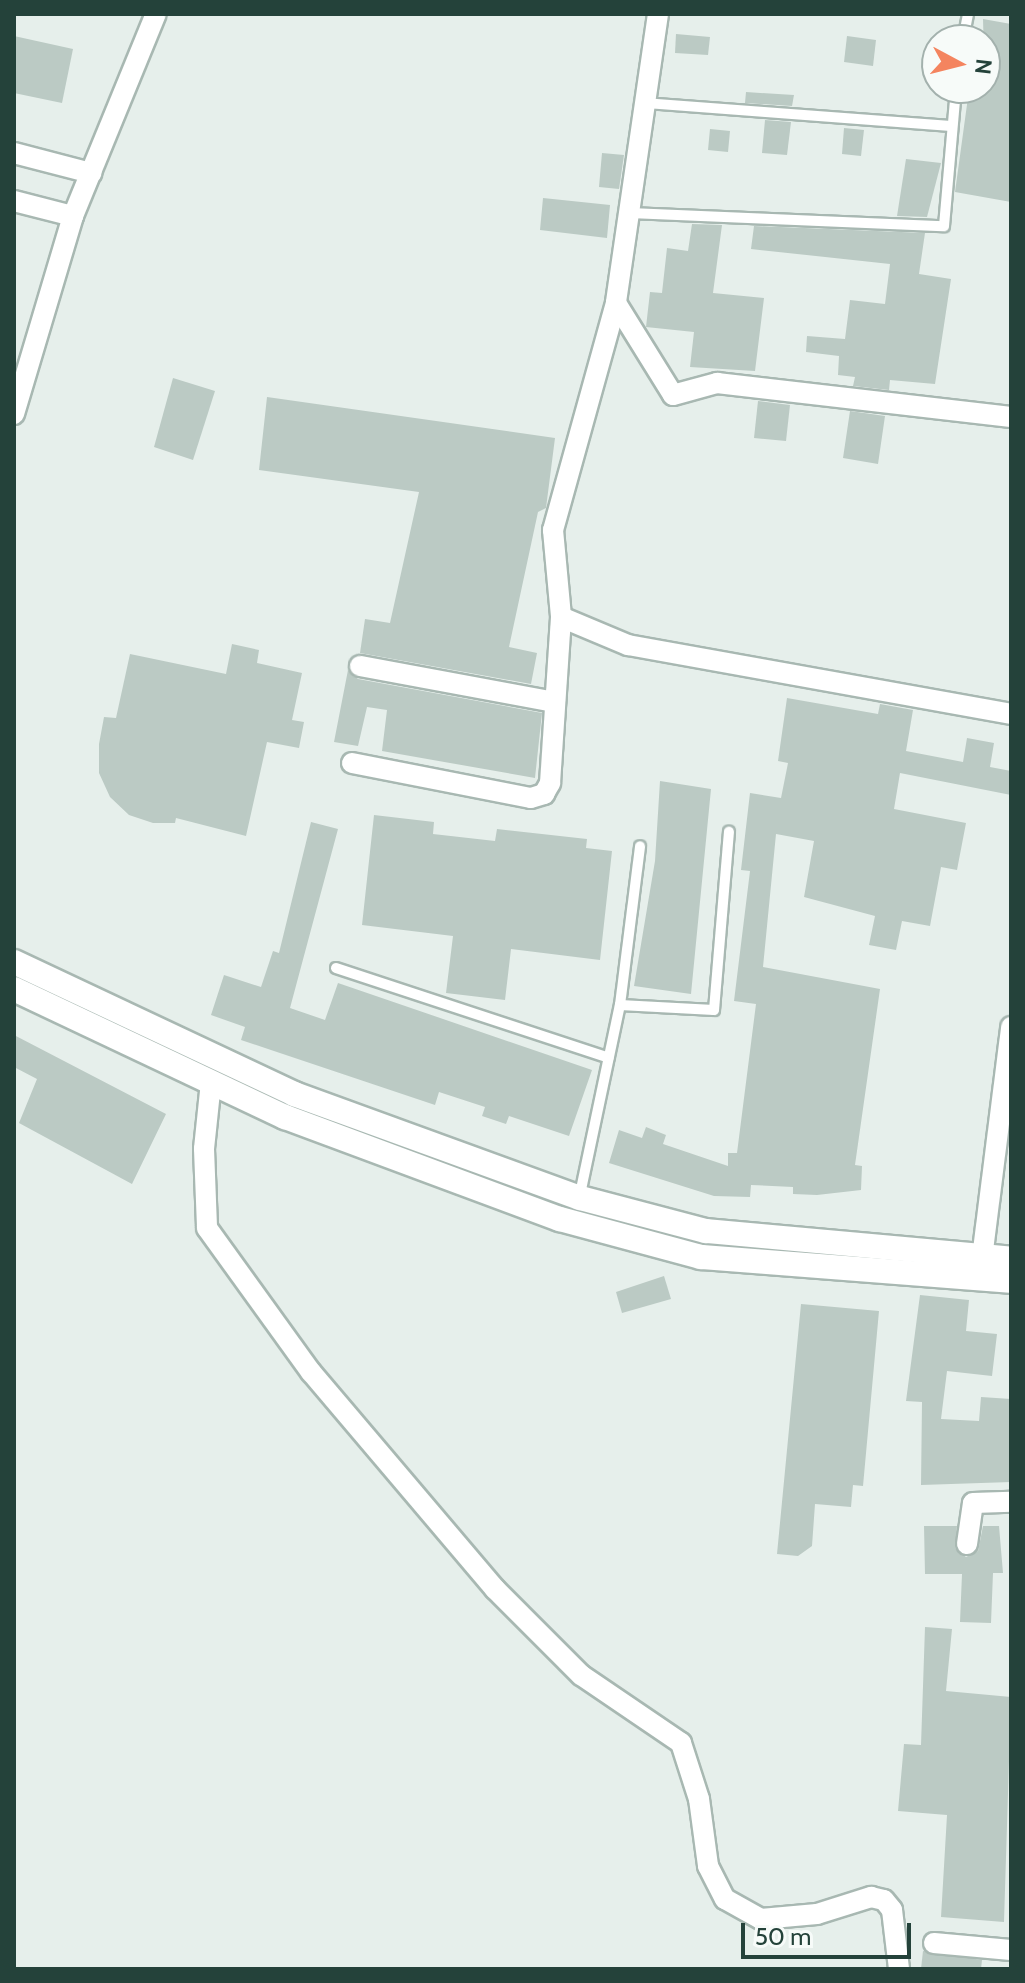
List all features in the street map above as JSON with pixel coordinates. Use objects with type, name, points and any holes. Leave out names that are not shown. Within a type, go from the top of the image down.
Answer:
[{"type":"street","points":[[14,414],[73,216],[156,14]]},
{"type":"street","points":[[352,763],[531,798],[544,794],[561,617],[553,530],[616,303],[658,14]]},
{"type":"street","points":[[14,153],[91,173]]},
{"type":"street","points":[[14,201],[73,216]]},
{"type":"street","points":[[616,303],[673,395],[717,383],[1011,417]]},
{"type":"street","points":[[561,617],[628,645],[1011,714]]},
{"type":"street","points":[[360,666],[555,702]]},
{"type":"street","points":[[14,962],[294,1094],[580,1198],[706,1231],[1011,1259]]},
{"type":"street","points":[[14,989],[285,1117],[573,1222],[701,1257],[1011,1281]]},
{"type":"street","points":[[982,1258],[1011,1027]]},
{"type":"street","points":[[211,1082],[204,1149],[207,1228],[311,1372],[495,1589],[581,1675],[681,1743],[699,1799],[708,1866],[725,1899],[761,1919],[817,1914],[871,1897],[884,1900],[892,1910],[899,1969]]},
{"type":"street","points":[[967,1544],[973,1503],[1011,1502]]},
{"type":"street","points":[[934,1943],[1011,1950]]},
{"type":"lane","points":[[645,103],[949,126]]},
{"type":"lane","points":[[629,213],[944,226],[949,126],[953,104]]},
{"type":"lane","points":[[620,1005],[714,1010],[729,832]]},
{"type":"lane","points":[[573,1222],[620,1005],[640,846]]},
{"type":"lane","points":[[336,968],[609,1058]]},
{"type":"building","points":[[983,19],[1011,24],[1011,202],[955,192],[967,104],[1001,104],[1001,24],[983,24]]},
{"type":"building","points":[[676,34],[710,37],[708,55],[675,53]]},
{"type":"building","points":[[14,36],[73,49],[62,103],[14,93]]},
{"type":"building","points":[[847,36],[876,40],[873,66],[844,62]]},
{"type":"building","points":[[746,92],[794,95],[792,106],[745,103]]},
{"type":"building","points":[[765,120],[791,122],[787,155],[762,153]]},
{"type":"building","points":[[844,128],[864,130],[861,156],[842,154]]},
{"type":"building","points":[[710,129],[730,131],[728,152],[708,150]]},
{"type":"building","points":[[602,153],[624,155],[619,189],[599,187]]},
{"type":"building","points":[[906,159],[941,163],[927,217],[897,216]]},
{"type":"building","points":[[543,198],[610,205],[607,238],[540,230]]},
{"type":"building","points":[[692,224],[722,225],[713,293],[764,298],[755,371],[690,367],[694,332],[646,327],[650,292],[662,293],[667,248],[688,251]]},
{"type":"building","points":[[754,226],[925,233],[919,274],[951,279],[935,384],[890,380],[889,390],[853,386],[855,377],[838,375],[839,356],[806,352],[807,336],[845,339],[850,300],[885,304],[890,264],[751,249]]},
{"type":"building","points":[[173,378],[215,391],[193,460],[154,447]]},
{"type":"building","points":[[267,397],[555,438],[546,508],[538,512],[509,647],[537,653],[531,684],[360,653],[365,619],[390,623],[419,492],[259,470]]},
{"type":"building","points":[[758,401],[790,405],[786,441],[754,438]]},
{"type":"building","points":[[850,411],[885,416],[878,464],[843,458]]},
{"type":"building","points":[[232,644],[259,650],[257,663],[302,673],[292,720],[304,722],[299,748],[267,742],[246,836],[176,818],[175,823],[153,823],[129,815],[110,797],[99,773],[99,744],[104,717],[116,718],[130,654],[226,674]]},
{"type":"building","points":[[348,670],[358,679],[542,713],[535,778],[382,751],[387,710],[367,707],[358,746],[334,742]]},
{"type":"building","points":[[787,698],[878,714],[880,704],[913,710],[906,751],[963,762],[967,738],[994,743],[990,767],[1011,771],[1011,795],[900,773],[894,809],[966,823],[957,870],[941,867],[930,926],[902,921],[896,950],[869,945],[875,916],[804,897],[814,841],[776,834],[763,967],[880,989],[855,1165],[862,1166],[861,1190],[817,1195],[793,1194],[793,1187],[751,1185],[750,1197],[714,1196],[609,1163],[619,1130],[642,1138],[646,1127],[666,1135],[663,1144],[728,1166],[728,1153],[737,1153],[756,1004],[734,1001],[750,871],[741,870],[750,793],[781,798],[788,763],[778,761]]},
{"type":"building","points":[[660,781],[711,789],[691,994],[634,986],[655,861]]},
{"type":"building","points":[[374,815],[434,822],[433,834],[495,841],[497,829],[587,839],[586,848],[612,851],[600,960],[511,949],[505,1000],[446,993],[453,936],[362,925]]},
{"type":"building","points":[[311,822],[338,829],[290,1008],[325,1020],[338,983],[592,1070],[569,1136],[509,1116],[506,1124],[482,1116],[485,1107],[439,1092],[435,1105],[241,1040],[245,1027],[211,1015],[224,975],[261,987],[273,951],[279,953]]},
{"type":"building","points":[[14,1035],[166,1114],[132,1184],[19,1123],[37,1079],[14,1067]]},
{"type":"building","points":[[664,1276],[671,1299],[622,1313],[616,1292]]},
{"type":"building","points":[[920,1295],[969,1300],[966,1331],[997,1334],[992,1376],[947,1371],[941,1419],[979,1421],[981,1397],[1011,1399],[1011,1482],[921,1485],[922,1402],[906,1401]]},
{"type":"building","points":[[801,1304],[879,1311],[863,1486],[853,1485],[851,1507],[815,1504],[812,1546],[798,1556],[777,1554]]},
{"type":"building","points":[[924,1526],[957,1526],[955,1548],[966,1557],[978,1551],[983,1526],[999,1526],[1003,1573],[993,1573],[991,1623],[960,1622],[962,1574],[925,1574]]},
{"type":"building","points":[[925,1627],[952,1629],[946,1691],[1011,1697],[1004,1922],[941,1917],[947,1815],[898,1811],[904,1744],[921,1745]]},
{"type":"building","points":[[923,1951],[982,1960],[981,1969],[921,1969]]}]
